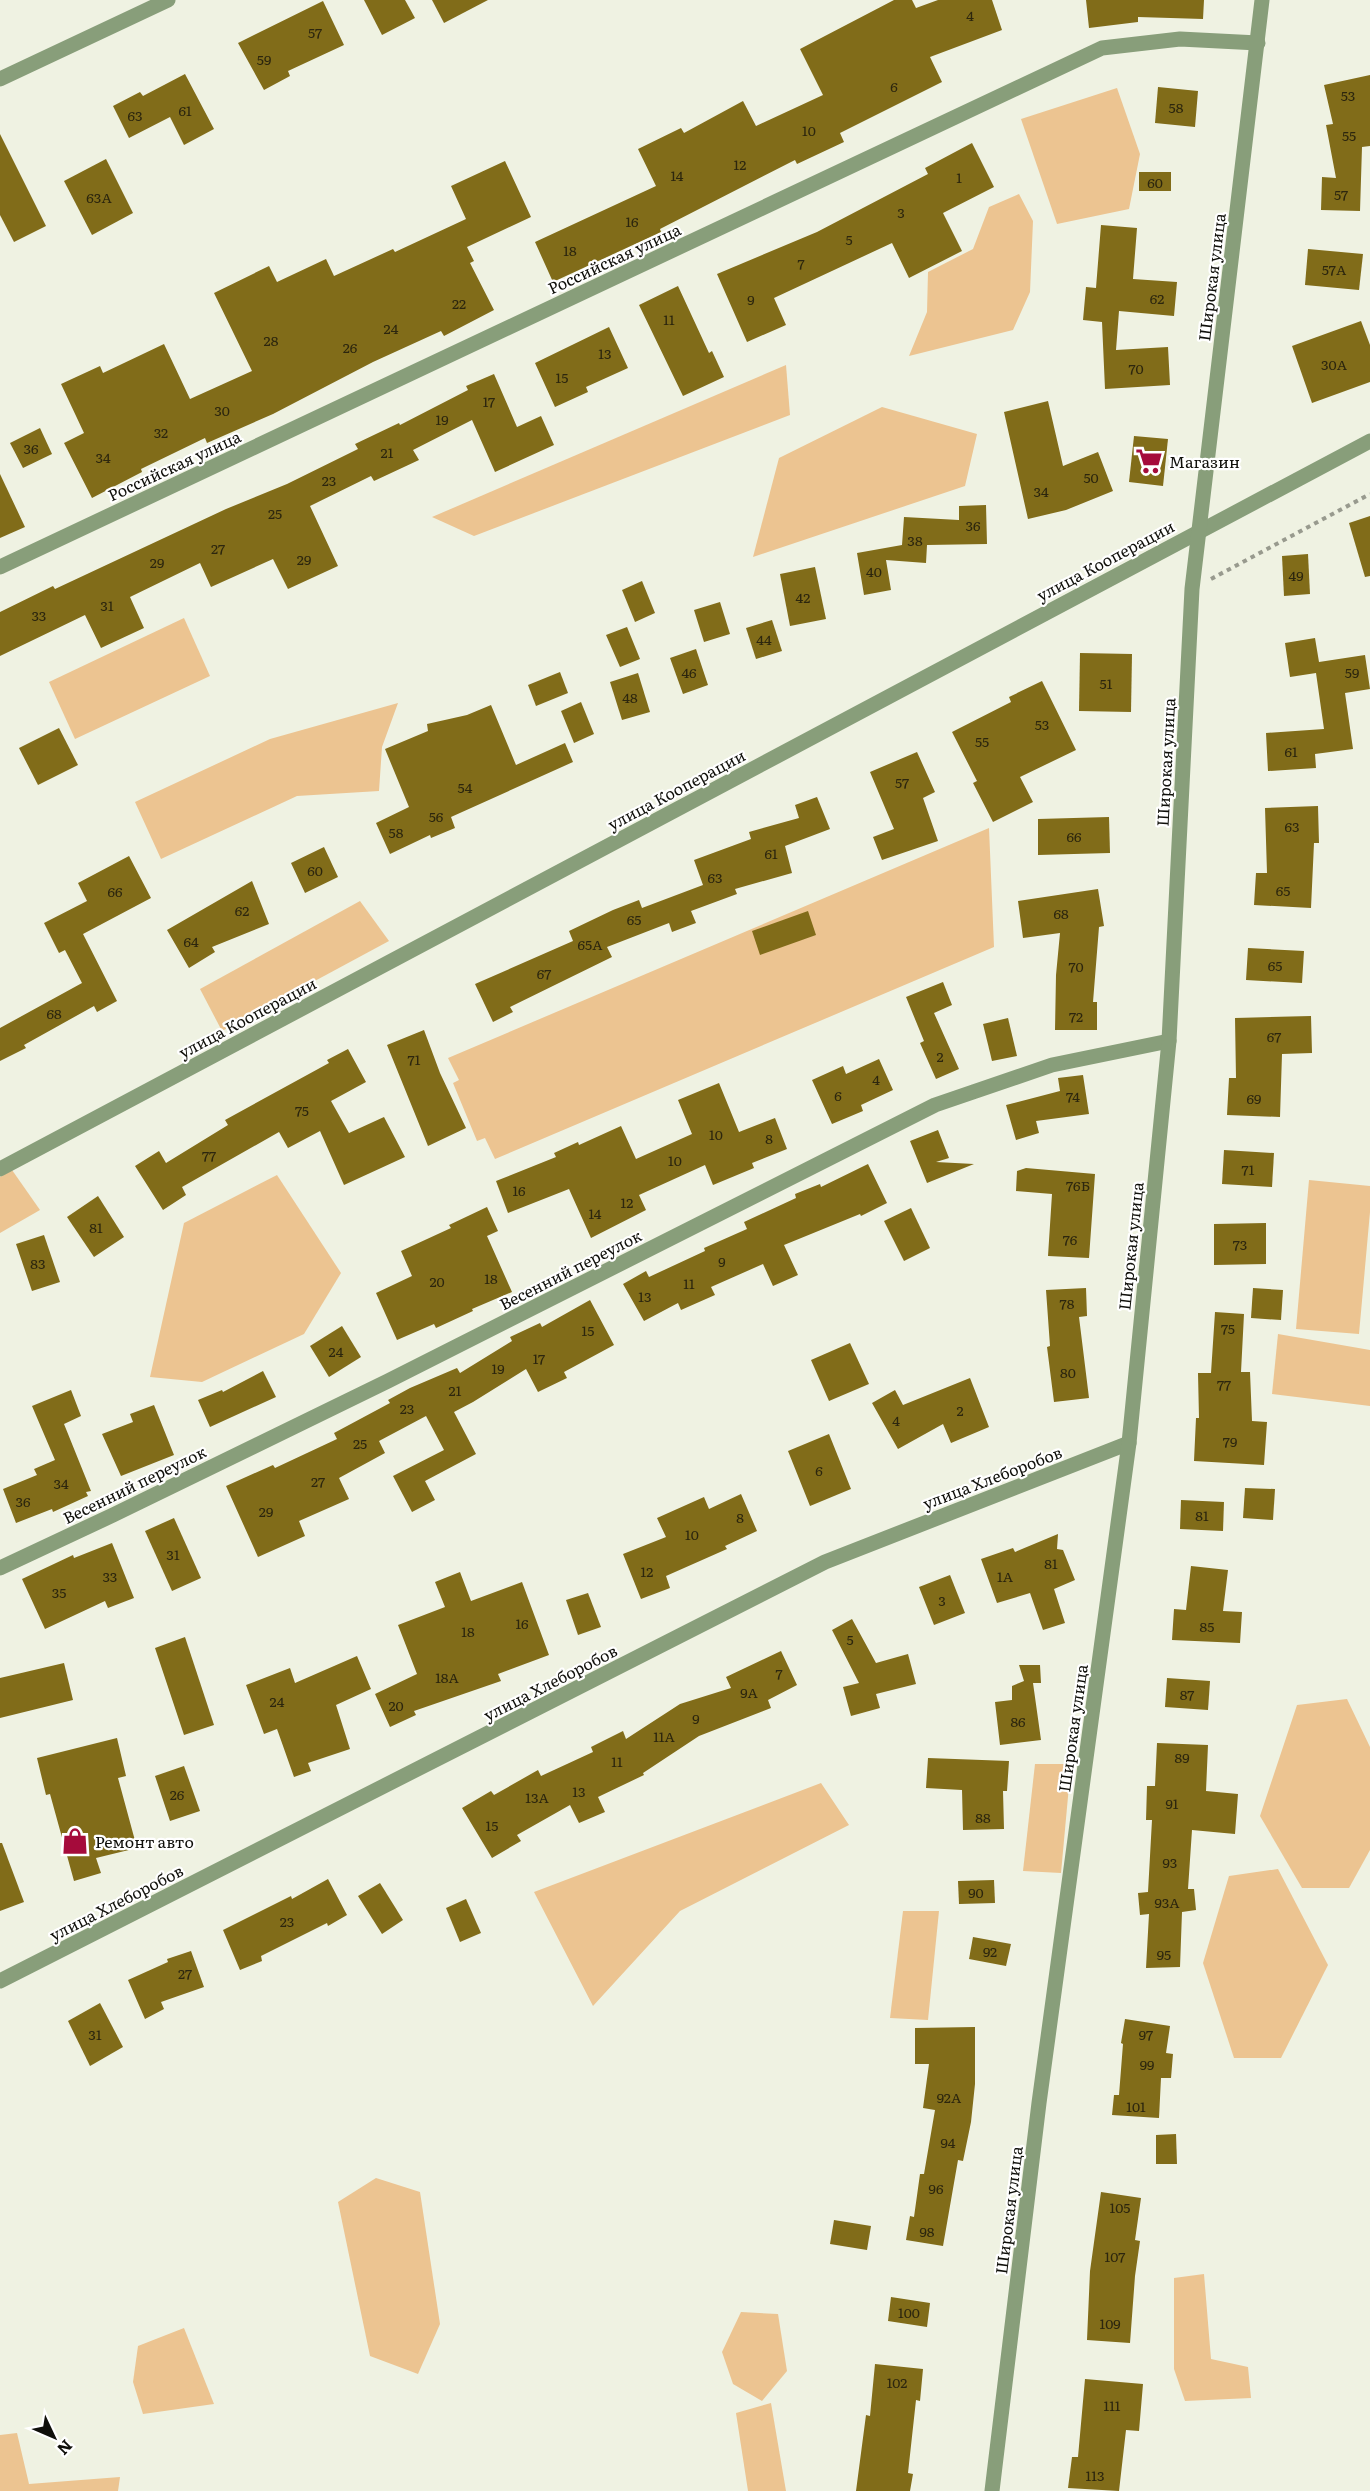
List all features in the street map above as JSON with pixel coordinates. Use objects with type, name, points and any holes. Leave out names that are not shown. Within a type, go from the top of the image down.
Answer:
[{"type":"street","points":[[0,79],[168,0]]},
{"type":"street","name":"Широкая улица","points":[[992,2491],[1041,2091],[1128,1443],[1169,1041],[1192,590],[1262,0]]},
{"type":"street","name":"Российская улица","points":[[0,567],[1102,48],[1180,39],[1258,43]]},
{"type":"street","name":"улица Кооперации","points":[[0,1169],[1370,441]]},
{"type":"street","name":"Весенний переулок","points":[[0,1568],[367,1391],[935,1105],[1052,1065],[1169,1041]]},
{"type":"street","name":"улица Хлеборобов","points":[[0,1981],[825,1562],[1128,1443]]},
{"type":"path","points":[[1192,590],[1370,494]]},
{"type":"shaded area","points":[[1117,88],[1140,154],[1129,209],[1057,224],[1021,119]]},
{"type":"shaded area","points":[[1019,194],[1033,221],[1030,292],[1013,330],[909,356],[927,312],[928,272],[973,249],[989,207]]},
{"type":"shaded area","points":[[786,365],[790,415],[474,536],[432,517]]},
{"type":"shaded area","points":[[882,407],[977,434],[965,486],[753,557],[779,458]]},
{"type":"shaded area","points":[[184,618],[210,676],[75,739],[49,682]]},
{"type":"shaded area","points":[[398,703],[382,747],[379,791],[297,796],[161,859],[135,802],[270,739]]},
{"type":"shaded area","points":[[989,828],[994,947],[495,1159],[485,1138],[477,1141],[453,1083],[459,1080],[448,1058]]},
{"type":"shaded area","points":[[360,901],[389,941],[222,1031],[200,989]]},
{"type":"shaded area","points":[[12,1170],[40,1210],[0,1233],[0,1177]]},
{"type":"shaded area","points":[[277,1175],[341,1273],[304,1334],[202,1382],[150,1377],[184,1223]]},
{"type":"shaded area","points":[[1309,1180],[1370,1186],[1370,1212],[1359,1334],[1296,1329]]},
{"type":"shaded area","points":[[1278,1334],[1370,1350],[1370,1406],[1272,1394]]},
{"type":"shaded area","points":[[1347,1699],[1370,1747],[1370,1850],[1349,1888],[1302,1888],[1260,1816],[1297,1705]]},
{"type":"shaded area","points":[[1035,1764],[1071,1764],[1061,1873],[1023,1871]]},
{"type":"shaded area","points":[[821,1783],[849,1825],[680,1911],[593,2006],[534,1892]]},
{"type":"shaded area","points":[[1278,1869],[1328,1965],[1281,2058],[1234,2058],[1203,1963],[1229,1876]]},
{"type":"shaded area","points":[[903,1911],[939,1911],[928,2020],[890,2018]]},
{"type":"shaded area","points":[[376,2178],[420,2192],[440,2324],[418,2374],[370,2356],[338,2202]]},
{"type":"shaded area","points":[[1204,2274],[1211,2359],[1248,2367],[1251,2398],[1185,2401],[1174,2369],[1174,2278]]},
{"type":"shaded area","points":[[741,2312],[778,2314],[787,2371],[762,2401],[733,2384],[722,2352]]},
{"type":"shaded area","points":[[184,2328],[214,2404],[143,2414],[133,2382],[138,2346]]},
{"type":"shaded area","points":[[771,2403],[786,2491],[748,2491],[736,2413]]},
{"type":"shaded area","points":[[17,2433],[29,2484],[120,2477],[118,2491],[0,2491],[0,2435]]},
{"type":"building","points":[[364,0],[405,0],[415,18],[382,35]]},
{"type":"building","points":[[432,0],[488,0],[444,23]]},
{"type":"building","points":[[894,0],[912,0],[916,8],[938,0],[992,0],[1002,30],[930,57],[942,82],[840,133],[844,142],[797,164],[795,160],[660,229],[661,232],[553,282],[535,242],[656,186],[638,149],[681,128],[684,133],[743,101],[756,126],[823,95],[800,49]]},
{"type":"building","points":[[1086,0],[1204,0],[1203,19],[1138,17],[1138,22],[1089,28]]},
{"type":"building","points":[[323,1],[344,45],[288,71],[290,76],[264,90],[238,43]]},
{"type":"building","points":[[185,74],[214,129],[184,145],[170,117],[129,138],[113,106],[140,92],[143,96]]},
{"type":"building","points":[[1370,75],[1370,146],[1362,147],[1360,211],[1321,210],[1322,177],[1336,178],[1326,125],[1333,124],[1324,85]]},
{"type":"building","points":[[1158,87],[1198,91],[1195,127],[1155,123]]},
{"type":"building","points":[[0,134],[46,226],[14,242],[0,215]]},
{"type":"building","points":[[972,143],[994,187],[943,213],[962,251],[909,278],[892,243],[774,298],[786,325],[747,342],[717,274],[817,232],[928,174],[925,168]]},
{"type":"building","points":[[106,159],[133,213],[92,235],[64,181]]},
{"type":"building","points":[[505,161],[531,217],[467,247],[474,261],[470,263],[494,310],[444,336],[441,331],[373,362],[273,414],[207,443],[205,438],[141,469],[142,472],[92,498],[64,443],[84,433],[61,384],[100,366],[103,373],[164,344],[190,399],[252,371],[214,293],[269,266],[277,282],[326,259],[334,276],[393,249],[395,252],[466,219],[451,186]]},
{"type":"building","points":[[1139,172],[1171,172],[1171,191],[1139,191]]},
{"type":"building","points":[[1101,225],[1137,228],[1133,279],[1177,282],[1174,316],[1119,311],[1116,350],[1168,347],[1170,385],[1105,389],[1102,322],[1083,320],[1086,287],[1096,288]]},
{"type":"building","points":[[1308,249],[1363,254],[1359,290],[1305,285]]},
{"type":"building","points":[[678,286],[709,353],[712,351],[724,377],[683,396],[639,305]]},
{"type":"building","points":[[1361,321],[1370,345],[1370,382],[1312,403],[1292,346]]},
{"type":"building","points":[[609,327],[628,368],[586,387],[588,392],[555,407],[535,363]]},
{"type":"building","points":[[494,374],[517,427],[541,416],[554,445],[495,472],[472,420],[413,450],[419,460],[374,481],[371,476],[310,506],[338,566],[288,589],[273,559],[211,587],[200,563],[130,597],[144,628],[101,648],[85,615],[0,656],[0,612],[53,586],[55,589],[226,509],[287,484],[358,449],[355,444],[399,423],[400,425],[468,390],[466,386]]},
{"type":"building","points":[[1048,401],[1063,466],[1098,452],[1113,491],[1066,510],[1028,519],[1004,412]]},
{"type":"building","points":[[40,428],[52,454],[23,468],[10,443]]},
{"type":"building","name":"Магазин","points":[[1134,436],[1168,439],[1163,486],[1129,482]]},
{"type":"building","points":[[0,474],[25,527],[0,538]]},
{"type":"building","points":[[986,505],[987,544],[927,545],[926,563],[886,560],[891,590],[864,595],[857,553],[902,545],[904,517],[959,520],[959,506]]},
{"type":"building","points":[[1370,516],[1370,576],[1365,577],[1349,523]]},
{"type":"building","points":[[1308,554],[1310,594],[1284,596],[1282,556]]},
{"type":"building","points":[[815,567],[826,619],[790,626],[780,574]]},
{"type":"building","points":[[642,581],[655,613],[635,622],[622,590]]},
{"type":"building","points":[[720,602],[730,634],[704,642],[694,610]]},
{"type":"building","points":[[772,620],[782,651],[756,659],[746,628]]},
{"type":"building","points":[[627,627],[640,659],[620,667],[606,635]]},
{"type":"building","points":[[1315,638],[1319,662],[1365,655],[1370,689],[1345,693],[1353,749],[1315,754],[1316,768],[1268,771],[1266,733],[1324,729],[1316,673],[1290,677],[1285,643]]},
{"type":"building","points":[[696,649],[708,685],[683,694],[670,658]]},
{"type":"building","points":[[1080,653],[1132,654],[1131,712],[1079,711]]},
{"type":"building","points":[[560,672],[568,693],[536,706],[528,685]]},
{"type":"building","points":[[638,673],[650,712],[622,720],[610,682]]},
{"type":"building","points":[[1042,681],[1076,750],[1020,777],[1033,802],[993,822],[973,783],[977,781],[952,732],[1011,702],[1009,697]]},
{"type":"building","points":[[581,702],[594,734],[574,743],[561,711]]},
{"type":"building","points":[[491,705],[516,765],[565,743],[573,762],[451,817],[455,828],[431,838],[430,835],[390,854],[376,823],[409,807],[385,749],[428,731],[427,724],[467,715]]},
{"type":"building","points":[[59,728],[78,765],[38,785],[19,748]]},
{"type":"building","points":[[917,752],[935,792],[923,798],[938,841],[882,860],[873,837],[894,829],[870,772]]},
{"type":"building","points":[[817,797],[830,829],[785,846],[792,873],[735,889],[737,894],[691,911],[696,923],[672,932],[669,923],[607,947],[612,957],[510,1007],[513,1012],[493,1022],[475,984],[573,941],[569,931],[613,910],[639,900],[642,908],[703,885],[694,860],[751,839],[749,832],[799,818],[795,805]]},
{"type":"building","points":[[1318,806],[1319,843],[1314,843],[1311,908],[1254,905],[1256,873],[1267,873],[1265,808]]},
{"type":"building","points":[[1109,817],[1110,853],[1038,855],[1038,819]]},
{"type":"building","points":[[324,847],[338,877],[305,893],[291,863]]},
{"type":"building","points":[[129,856],[151,898],[83,934],[117,1001],[97,1012],[94,1006],[24,1045],[26,1048],[0,1061],[0,1028],[82,983],[65,950],[59,953],[44,923],[87,901],[78,883]]},
{"type":"building","points":[[252,881],[269,924],[212,947],[215,952],[189,968],[167,930]]},
{"type":"building","points":[[1098,889],[1104,926],[1099,927],[1093,1002],[1097,1002],[1097,1030],[1055,1030],[1056,975],[1060,933],[1023,938],[1018,901]]},
{"type":"building","points":[[808,911],[816,935],[760,955],[752,931]]},
{"type":"building","points":[[1248,948],[1304,951],[1302,983],[1246,980]]},
{"type":"building","points":[[943,982],[952,1005],[934,1013],[959,1069],[936,1079],[920,1043],[924,1041],[906,997]]},
{"type":"building","points":[[1311,1016],[1312,1053],[1282,1054],[1280,1117],[1227,1115],[1229,1078],[1236,1078],[1235,1018]]},
{"type":"building","points":[[1008,1018],[1017,1056],[992,1061],[983,1024]]},
{"type":"building","points":[[424,1030],[440,1073],[466,1128],[428,1146],[387,1045]]},
{"type":"building","points":[[348,1049],[366,1082],[331,1101],[349,1133],[384,1117],[405,1157],[344,1185],[320,1131],[288,1148],[279,1132],[182,1187],[186,1195],[163,1210],[135,1166],[159,1151],[166,1163],[228,1125],[225,1120],[329,1063],[327,1060]]},
{"type":"building","points":[[879,1059],[893,1090],[861,1105],[863,1111],[832,1124],[812,1080],[843,1066],[846,1074]]},
{"type":"building","points":[[1083,1075],[1089,1114],[1036,1121],[1039,1133],[1016,1140],[1006,1105],[1060,1091],[1058,1078]]},
{"type":"building","points":[[719,1083],[739,1132],[775,1118],[787,1149],[752,1163],[754,1168],[713,1185],[705,1165],[639,1195],[646,1210],[591,1238],[569,1189],[508,1213],[496,1181],[556,1157],[554,1153],[578,1142],[579,1145],[621,1126],[636,1159],[692,1134],[678,1100]]},
{"type":"building","points":[[938,1130],[949,1158],[936,1162],[974,1164],[927,1183],[910,1141]]},
{"type":"building","points":[[1224,1150],[1274,1153],[1272,1187],[1222,1184]]},
{"type":"building","points":[[868,1164],[887,1203],[861,1216],[860,1214],[784,1245],[798,1275],[773,1286],[763,1264],[711,1287],[715,1295],[681,1310],[678,1303],[644,1321],[623,1284],[646,1271],[649,1277],[705,1251],[704,1248],[747,1229],[744,1222],[796,1198],[795,1194],[820,1184],[821,1187]]},
{"type":"building","points":[[1026,1168],[1095,1174],[1089,1258],[1048,1256],[1052,1194],[1016,1191],[1017,1171]]},
{"type":"building","points":[[98,1196],[124,1237],[94,1257],[67,1217]]},
{"type":"building","points":[[487,1207],[498,1231],[487,1236],[512,1292],[436,1328],[434,1324],[397,1340],[376,1293],[412,1276],[401,1251],[451,1228],[449,1225]]},
{"type":"building","points":[[911,1208],[930,1248],[904,1261],[884,1221]]},
{"type":"building","points":[[1266,1223],[1266,1264],[1214,1265],[1214,1224]]},
{"type":"building","points":[[44,1235],[60,1282],[32,1291],[16,1244]]},
{"type":"building","points":[[1086,1288],[1087,1316],[1079,1317],[1089,1398],[1054,1402],[1047,1347],[1050,1346],[1046,1290]]},
{"type":"building","points":[[1253,1288],[1283,1290],[1281,1320],[1251,1318]]},
{"type":"building","points":[[590,1300],[614,1345],[564,1372],[567,1378],[538,1392],[526,1369],[454,1412],[476,1454],[425,1481],[435,1500],[412,1512],[393,1476],[444,1450],[426,1416],[379,1441],[385,1453],[339,1478],[349,1499],[299,1521],[305,1536],[258,1557],[226,1486],[273,1465],[275,1468],[337,1439],[334,1433],[390,1403],[388,1400],[457,1368],[460,1373],[512,1341],[510,1337],[540,1323],[542,1327]]},
{"type":"building","points":[[1215,1312],[1244,1314],[1241,1372],[1250,1372],[1252,1421],[1267,1422],[1264,1465],[1194,1461],[1196,1418],[1199,1418],[1198,1373],[1211,1373]]},
{"type":"building","points":[[342,1326],[361,1357],[329,1377],[310,1346]]},
{"type":"building","points":[[850,1343],[869,1384],[829,1401],[811,1360]]},
{"type":"building","points":[[263,1371],[276,1397],[210,1427],[198,1400],[222,1390],[223,1392]]},
{"type":"building","points":[[970,1378],[989,1427],[951,1443],[943,1424],[898,1449],[872,1403],[895,1390],[903,1405]]},
{"type":"building","points":[[71,1390],[81,1416],[64,1424],[91,1491],[86,1492],[88,1496],[53,1512],[52,1509],[16,1523],[3,1489],[37,1475],[34,1469],[55,1460],[32,1406]]},
{"type":"building","points":[[154,1405],[174,1455],[121,1476],[102,1434],[133,1422],[130,1414]]},
{"type":"building","points":[[829,1434],[851,1489],[810,1506],[788,1451]]},
{"type":"building","points":[[1245,1488],[1275,1489],[1273,1520],[1243,1518]]},
{"type":"building","points":[[741,1494],[757,1531],[725,1546],[727,1549],[666,1576],[670,1588],[641,1599],[623,1554],[666,1537],[657,1518],[704,1497],[709,1509]]},
{"type":"building","points":[[1181,1500],[1224,1502],[1223,1531],[1180,1529]]},
{"type":"building","points":[[174,1518],[201,1578],[172,1591],[145,1531]]},
{"type":"building","points":[[1058,1534],[1057,1549],[1063,1550],[1075,1580],[1054,1589],[1065,1623],[1043,1630],[1030,1593],[997,1603],[981,1559],[1013,1548],[1015,1552]]},
{"type":"building","points":[[112,1543],[134,1598],[108,1608],[105,1601],[45,1629],[22,1579],[73,1555],[74,1558]]},
{"type":"building","points":[[1191,1566],[1228,1570],[1223,1611],[1242,1612],[1240,1643],[1172,1640],[1174,1609],[1186,1610]]},
{"type":"building","points":[[460,1572],[471,1601],[522,1582],[549,1655],[498,1674],[501,1681],[414,1711],[416,1715],[390,1727],[375,1694],[417,1674],[398,1625],[445,1607],[435,1582]]},
{"type":"building","points":[[950,1575],[965,1613],[934,1625],[919,1587]]},
{"type":"building","points":[[588,1593],[601,1627],[578,1635],[566,1600]]},
{"type":"building","points":[[852,1619],[876,1663],[908,1654],[916,1684],[876,1694],[880,1708],[851,1716],[843,1687],[859,1683],[832,1630]]},
{"type":"building","points":[[185,1637],[214,1725],[184,1735],[155,1648]]},
{"type":"building","points":[[781,1651],[797,1685],[768,1700],[771,1708],[699,1736],[643,1773],[644,1775],[598,1797],[605,1812],[579,1823],[570,1805],[517,1835],[521,1841],[492,1858],[462,1808],[491,1791],[494,1795],[538,1770],[541,1776],[593,1752],[591,1747],[623,1731],[626,1739],[680,1704],[731,1688],[726,1677]]},
{"type":"building","points":[[357,1656],[371,1689],[336,1705],[350,1749],[308,1763],[311,1771],[294,1777],[277,1729],[264,1734],[246,1685],[290,1668],[295,1683]]},
{"type":"building","points":[[64,1663],[73,1700],[0,1718],[0,1678]]},
{"type":"building","points":[[1019,1665],[1040,1665],[1041,1683],[1033,1683],[1041,1740],[1000,1745],[995,1702],[1012,1700],[1012,1686],[1024,1681]]},
{"type":"building","points":[[1167,1678],[1210,1681],[1208,1710],[1165,1707]]},
{"type":"building","points":[[117,1738],[126,1776],[118,1778],[137,1848],[96,1858],[101,1873],[74,1881],[50,1794],[46,1795],[37,1758]]},
{"type":"building","points":[[1157,1743],[1208,1745],[1206,1791],[1238,1794],[1235,1834],[1192,1830],[1188,1889],[1194,1889],[1196,1910],[1182,1912],[1180,1967],[1146,1968],[1149,1914],[1140,1915],[1138,1893],[1148,1892],[1152,1820],[1146,1820],[1147,1786],[1155,1786]]},
{"type":"building","points":[[928,1758],[1009,1761],[1007,1791],[1003,1791],[1004,1829],[963,1830],[962,1790],[926,1788]]},
{"type":"building","points":[[184,1766],[200,1811],[170,1821],[155,1776]]},
{"type":"building","points":[[0,1843],[2,1843],[24,1902],[0,1911]]},
{"type":"building","points":[[328,1879],[347,1915],[261,1956],[262,1961],[240,1970],[223,1930],[291,1896],[292,1899]]},
{"type":"building","points":[[994,1880],[995,1903],[959,1904],[958,1881]]},
{"type":"building","points":[[380,1883],[403,1920],[382,1934],[358,1896]]},
{"type":"building","points":[[466,1899],[481,1933],[460,1942],[446,1908]]},
{"type":"building","points":[[973,1937],[1011,1944],[1006,1966],[969,1959]]},
{"type":"building","points":[[191,1951],[204,1987],[161,2002],[164,2009],[145,2019],[128,1980],[168,1962],[167,1959]]},
{"type":"building","points":[[100,2003],[123,2047],[90,2066],[68,2021]]},
{"type":"building","points":[[1125,2019],[1170,2026],[1166,2053],[1173,2054],[1171,2078],[1161,2078],[1159,2118],[1112,2115],[1114,2095],[1119,2095],[1123,2044],[1121,2043]]},
{"type":"building","points":[[975,2027],[975,2084],[971,2122],[963,2161],[958,2160],[943,2246],[906,2240],[910,2216],[914,2217],[920,2174],[924,2174],[935,2110],[923,2108],[929,2064],[915,2064],[915,2028]]},
{"type":"building","points":[[1176,2134],[1177,2164],[1156,2164],[1156,2135]]},
{"type":"building","points":[[1101,2192],[1141,2198],[1135,2240],[1140,2241],[1130,2343],[1087,2340],[1090,2271]]},
{"type":"building","points":[[834,2220],[871,2226],[867,2250],[830,2244]]},
{"type":"building","points":[[891,2297],[930,2303],[927,2327],[888,2321]]},
{"type":"building","points":[[875,2364],[923,2369],[920,2401],[916,2400],[908,2473],[913,2474],[910,2491],[856,2491],[866,2415],[870,2416]]},
{"type":"building","points":[[1085,2379],[1143,2384],[1139,2431],[1126,2430],[1119,2491],[1068,2488],[1072,2457],[1078,2457]]},
{"type":"place","name":"Магазин","points":[[1149,461]]},
{"type":"place","name":"Ремонт авто","points":[[75,1841]]}]
